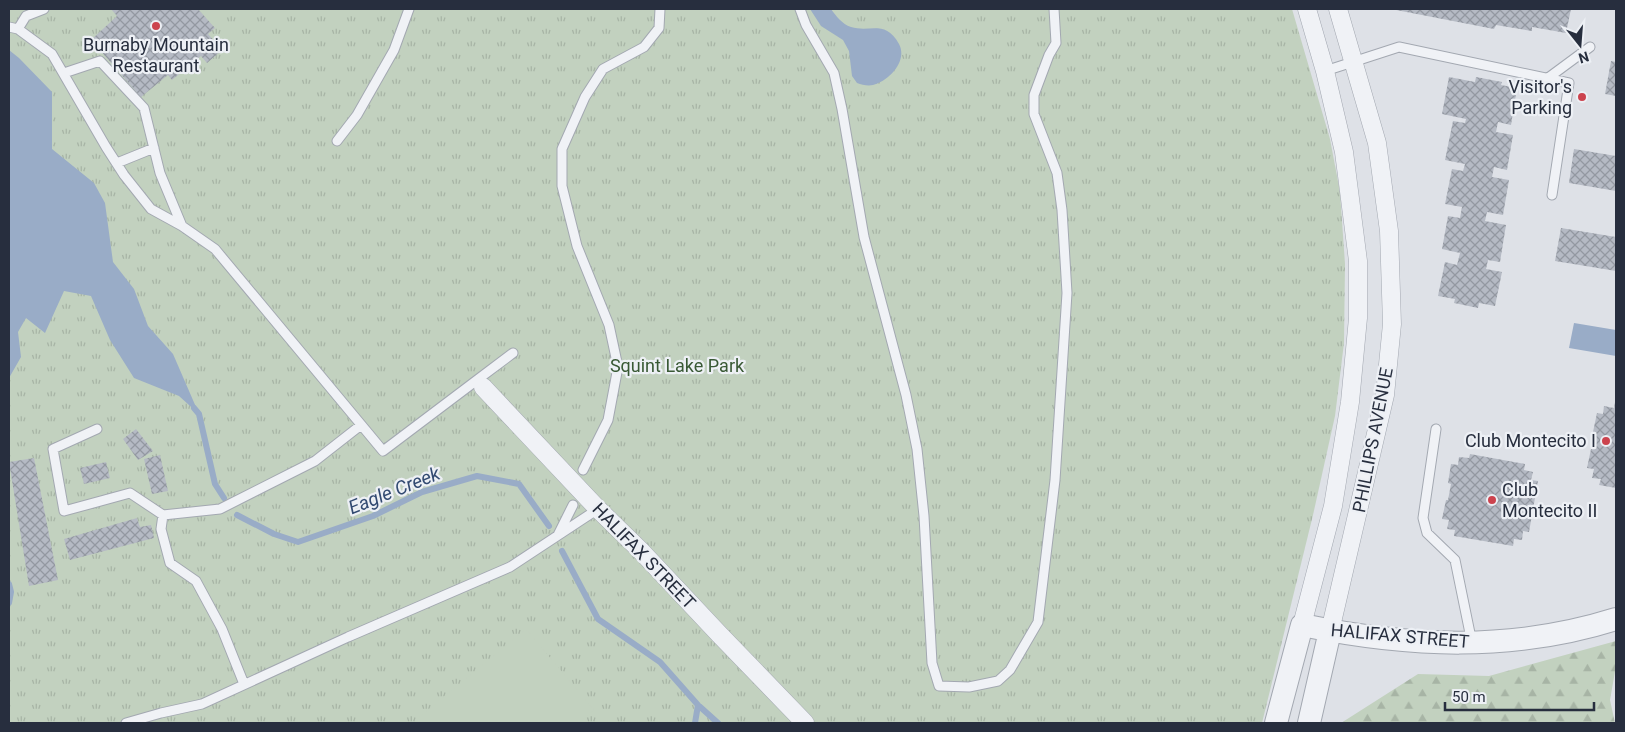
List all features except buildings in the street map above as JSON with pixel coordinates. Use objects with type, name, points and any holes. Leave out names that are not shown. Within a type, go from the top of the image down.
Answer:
[{"type":"street","name":"PHILLIPS AVENUE","points":[[1276,723],[1334,506],[1350,402],[1358,318],[1358,261],[1344,152],[1325,71],[1307,9]]},
{"type":"street","name":"PHILLIPS AVENUE","points":[[1309,723],[1386,395],[1392,324],[1389,231],[1377,143],[1338,9]]},
{"type":"street","name":"HALIFAX STREET","points":[[480,384],[598,509],[641,551],[806,723]]},
{"type":"street","name":"HALIFAX STREET","points":[[1302,625],[1330,631],[1418,641],[1472,643],[1532,638],[1616,619]]},
{"type":"lane","points":[[44,9],[23,12],[13,28],[52,54],[106,147],[151,209],[182,226],[215,249],[383,452],[480,384],[513,353]]},
{"type":"lane","points":[[337,141],[357,116],[394,50],[409,9]]},
{"type":"lane","points":[[583,470],[608,420],[618,367],[609,325],[576,246],[562,186],[562,149],[585,97],[603,69],[644,47],[659,28],[660,9]]},
{"type":"lane","points":[[800,9],[806,25],[834,73],[864,237],[908,404],[917,449],[924,516],[932,663],[939,686],[969,687],[998,682],[1010,670],[1038,622],[1055,480],[1067,293],[1058,173],[1034,114],[1034,95],[1049,55],[1056,43],[1054,9]]},
{"type":"lane","points":[[1548,78],[1590,47]]},
{"type":"lane","points":[[1325,71],[1399,48],[1571,83],[1552,195]]},
{"type":"lane","points":[[64,73],[100,61],[144,108],[160,173],[182,226]]},
{"type":"lane","points":[[117,163],[154,148]]},
{"type":"lane","points":[[97,429],[53,449],[64,511],[130,493],[163,515],[220,509],[315,461],[361,425]]},
{"type":"lane","points":[[1436,429],[1423,518],[1427,533],[1455,560],[1472,643]]},
{"type":"lane","points":[[556,538],[573,505]]},
{"type":"lane","points":[[126,723],[162,712],[202,704],[348,637],[510,567],[598,509]]},
{"type":"lane","points":[[163,515],[161,529],[170,562],[196,581],[222,629],[244,684]]},
{"type":"green space","name":"Squint Lake Park","points":[[9,9],[1292,9],[1330,139],[1340,192],[1345,264],[1344,343],[1335,416],[1262,723],[9,723]]},
{"type":"green space","points":[[526,629],[594,710],[579,723],[420,723],[417,719]]},
{"type":"green space","points":[[1616,641],[1616,666],[1610,700],[1615,723],[1341,723],[1418,674],[1489,676]]},
{"type":"water","points":[[810,9],[831,9],[848,26],[883,29],[894,36],[901,50],[901,57],[891,75],[873,85],[857,83],[852,76],[849,51],[843,40],[821,26]]},
{"type":"water","points":[[9,50],[52,92],[52,149],[94,183],[105,203],[113,262],[134,289],[148,326],[173,354],[199,414],[179,396],[134,378],[110,340],[91,296],[64,291],[45,333],[26,318],[18,332],[21,357],[9,378]]},
{"type":"water","points":[[1574,323],[1616,330],[1616,356],[1569,348]]},
{"type":"waterway","name":"Eagle Creek","points":[[194,408],[199,414],[215,484],[224,498]]},
{"type":"waterway","name":"Eagle Creek","points":[[237,515],[274,534],[298,542],[373,516],[422,492],[477,476],[519,484],[549,526]]},
{"type":"waterway","name":"Eagle Creek","points":[[562,551],[598,619],[660,662],[698,705],[718,723]]},
{"type":"waterway","points":[[9,584],[11,592],[9,603]]},
{"type":"waterway","points":[[695,723],[698,705]]},
{"type":"place","name":"Burnaby Mountain Restaurant","points":[[156,26]]},
{"type":"place","name":"Visitor's Parking","points":[[1582,97]]},
{"type":"place","name":"Club Montecito I","points":[[1606,441]]},
{"type":"place","name":"Club Montecito II","points":[[1492,500]]}]
